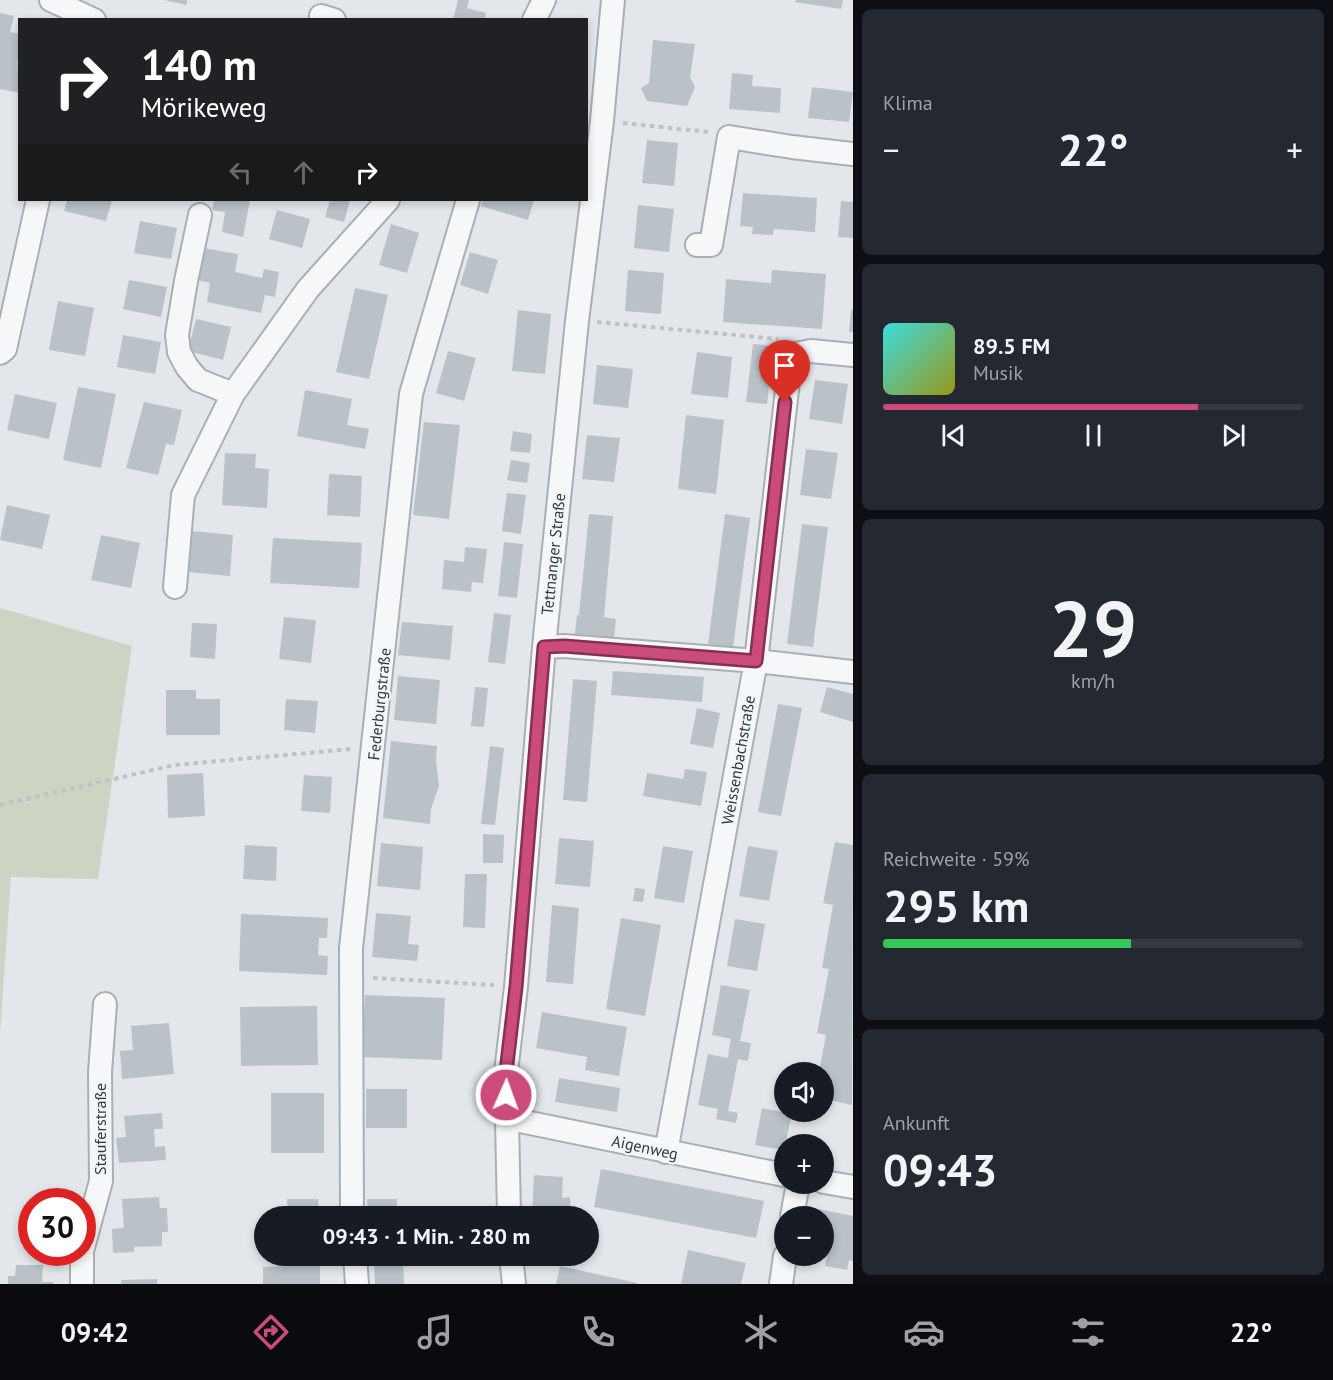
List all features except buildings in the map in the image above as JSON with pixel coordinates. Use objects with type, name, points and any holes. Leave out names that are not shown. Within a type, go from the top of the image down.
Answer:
[{"type":"street","points":[[51,0],[90,18]]},
{"type":"street","points":[[535,18],[544,0]]},
{"type":"street","name":"Tettnanger Straße","points":[[509,1206],[506,1072],[516,987],[544,647],[577,321],[602,121],[613,0]]},
{"type":"street","points":[[697,245],[711,245],[729,137],[853,154]]},
{"type":"street","points":[[0,353],[5,349],[38,201]]},
{"type":"street","points":[[175,587],[183,495],[233,394],[308,289],[387,201]]},
{"type":"street","name":"Federburgstraße","points":[[352,1206],[351,948],[411,394],[468,201]]},
{"type":"street","points":[[200,215],[177,335],[178,352],[186,367],[198,380],[233,394]]},
{"type":"street","points":[[790,355],[811,351],[853,355]]},
{"type":"street","name":"Weissenbachstraße","points":[[666,1152],[756,661],[790,355]]},
{"type":"street","points":[[544,647],[564,646],[756,661],[853,672]]},
{"type":"street","name":"Stauferstraße","points":[[96,1200],[101,1181],[100,1072],[105,1004]]},
{"type":"street","name":"Aigenweg","points":[[506,1118],[774,1173]]},
{"type":"street","points":[[834,1184],[853,1187]]},
{"type":"street","name":"Stauferstraße","points":[[82,1266],[82,1284]]},
{"type":"street","points":[[356,1266],[357,1284]]},
{"type":"street","points":[[512,1266],[514,1284]]},
{"type":"street","points":[[781,1284],[784,1266]]},
{"type":"path","points":[[638,125],[700,131]]},
{"type":"path","points":[[620,323],[781,339],[790,355]]},
{"type":"path","points":[[0,806],[175,765],[374,746]]},
{"type":"path","points":[[350,976],[516,987]]},
{"type":"green space","points":[[0,608],[132,646],[98,879],[11,877],[0,1034]]},
{"type":"route","points":[[506,1095],[506,1072],[516,987],[544,647],[564,646],[756,661],[785,402]]}]
